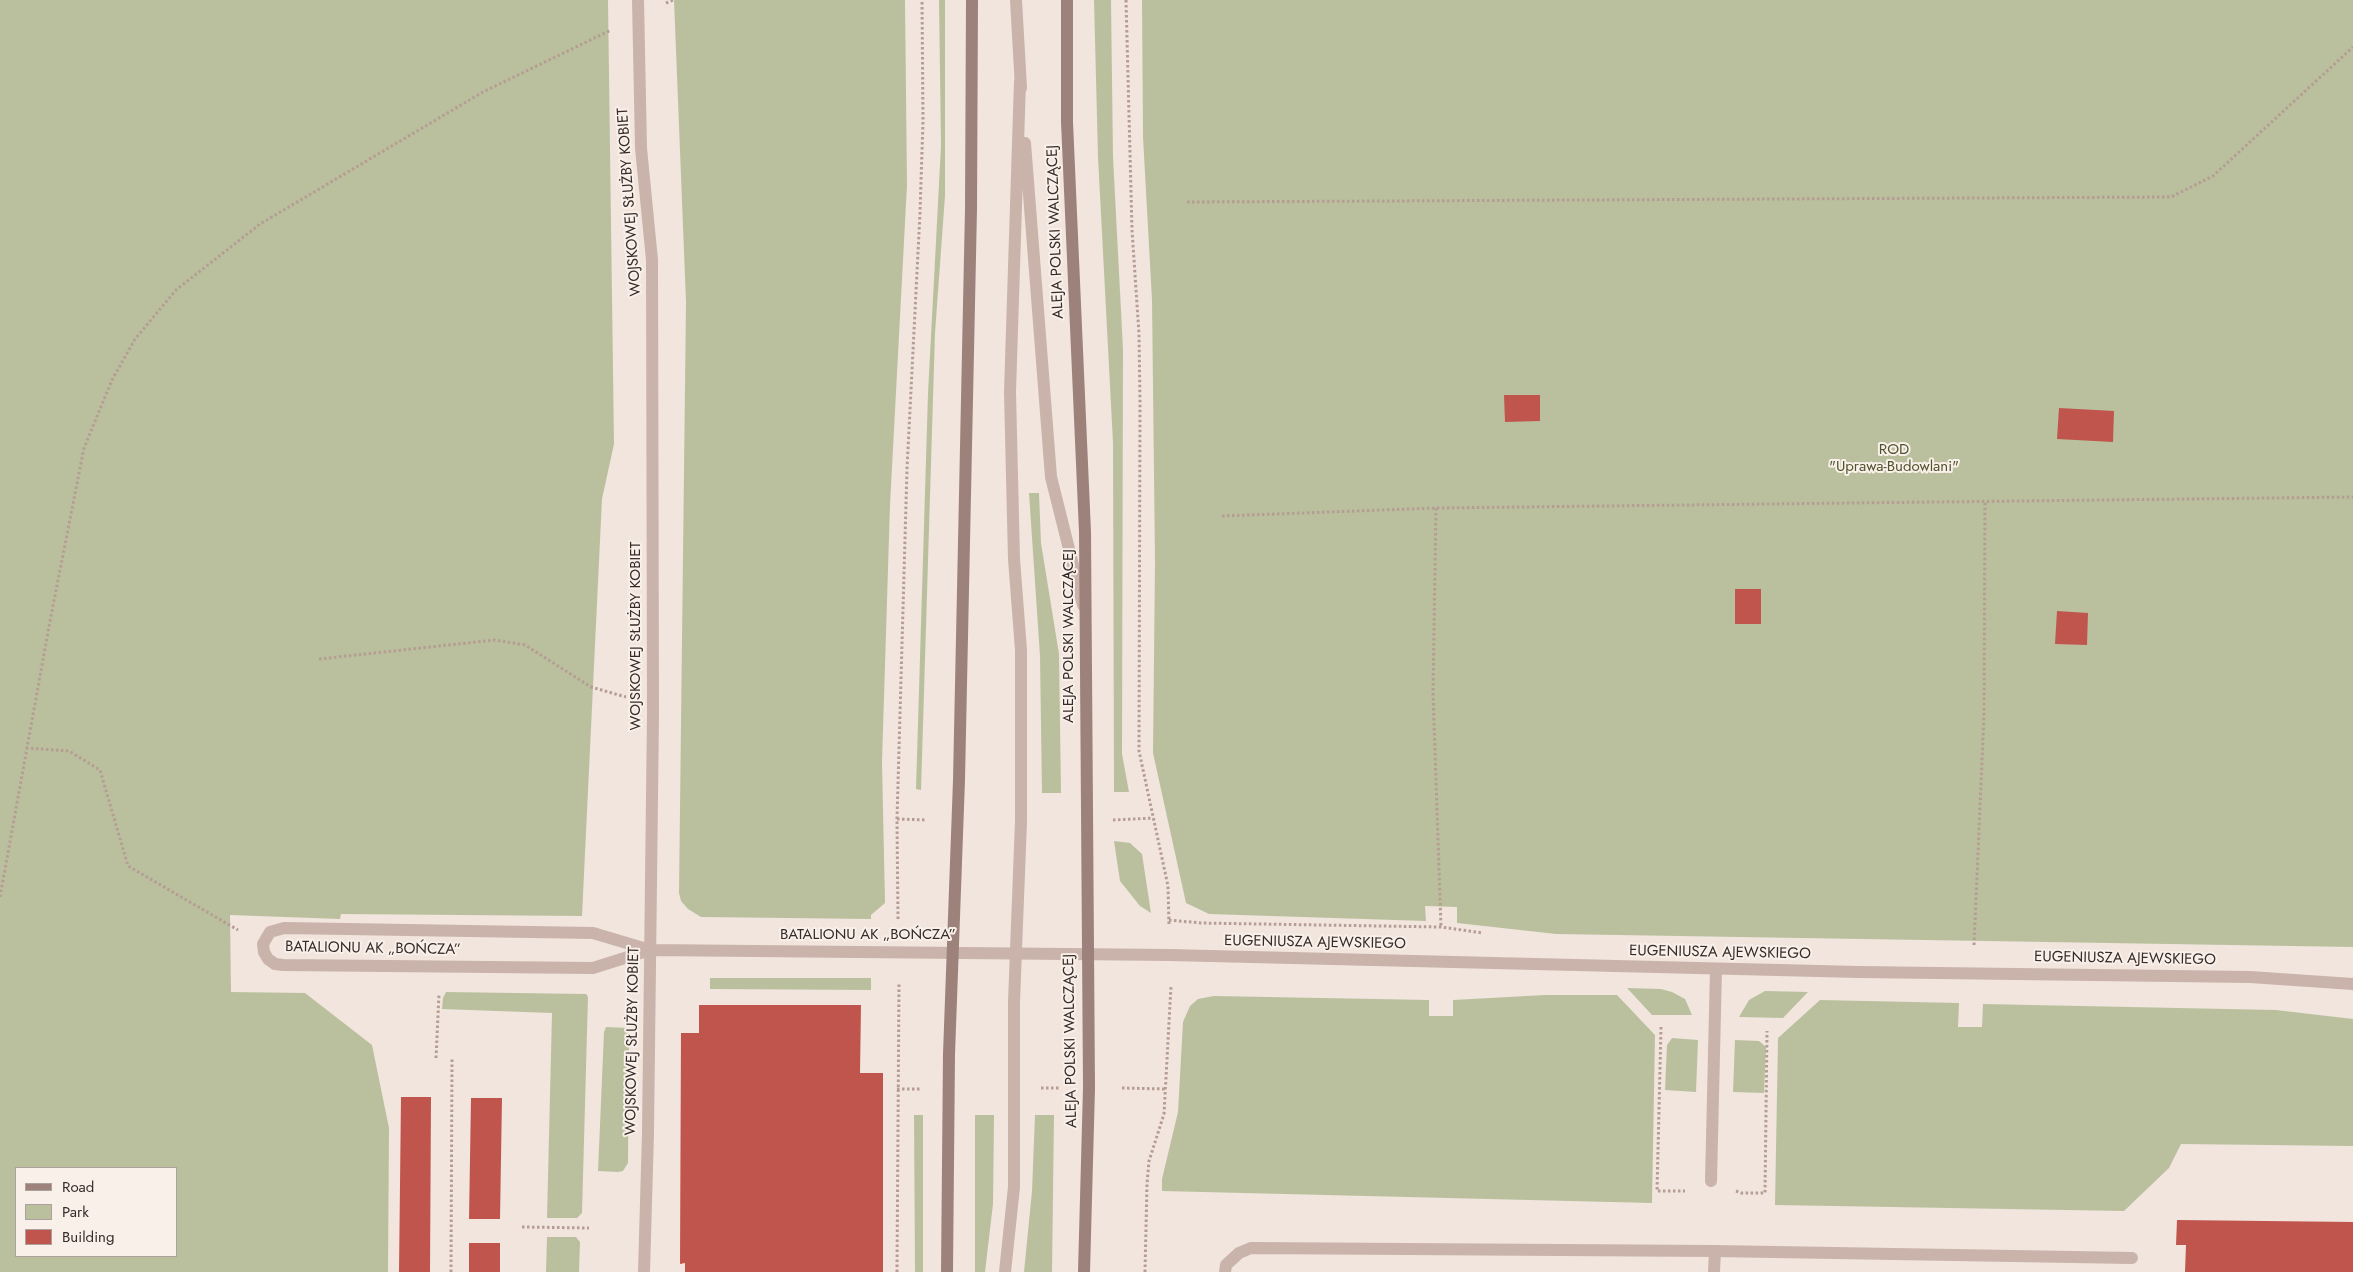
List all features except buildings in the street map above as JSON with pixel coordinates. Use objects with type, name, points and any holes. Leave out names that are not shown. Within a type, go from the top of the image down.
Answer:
[{"type":"main road","points":[[947,1272],[948,1054],[959,780],[971,209],[972,0]]},
{"type":"main road","name":"ALEJA POLSKI WALCZĄCEJ","points":[[1067,0],[1067,122],[1085,532],[1088,1133],[1084,1272]]},
{"type":"street","name":"WOJSKOWEJ SŁUŻBY KOBIET","points":[[638,0],[641,148],[652,260],[653,713],[644,1272]]},
{"type":"street","points":[[1016,0],[1020,81],[1051,477],[1085,613]]},
{"type":"street","points":[[1005,1272],[1014,1187],[1014,1002],[1021,821],[1021,650],[1014,559],[1010,392],[1020,81]]},
{"type":"street","name":"BATALIONU AK „BOŃCZA”","points":[[650,950],[593,968],[282,965],[275,964],[268,959],[264,952],[263,944],[270,932],[284,928],[593,933],[650,950],[1086,954]]},
{"type":"street","name":"EUGENIUSZA AJEWSKIEGO","points":[[1086,954],[1716,969],[2250,977],[2353,984]]},
{"type":"street","points":[[1711,1181],[1716,969]]},
{"type":"street","points":[[1225,1272],[1226,1265],[1239,1253],[1251,1248],[1715,1251],[2132,1258]]},
{"type":"street","points":[[1714,1272],[1715,1251]]},
{"type":"path","points":[[898,919],[897,819],[907,469],[923,121],[922,0]]},
{"type":"path","points":[[1126,0],[1132,230],[1139,334],[1139,751],[1168,886],[1169,926]]},
{"type":"path","points":[[0,897],[26,748],[84,448],[112,380],[135,339],[176,290],[260,224],[483,92],[638,17]]},
{"type":"path","points":[[1187,202],[2170,197],[2213,176],[2353,47]]},
{"type":"path","points":[[1222,516],[1436,508],[2353,497]]},
{"type":"path","points":[[1974,948],[1984,715],[1985,501]]},
{"type":"path","points":[[1436,508],[1433,692],[1441,927]]},
{"type":"path","points":[[319,659],[495,640],[525,645],[591,687],[629,698],[653,713]]},
{"type":"path","points":[[26,748],[69,751],[100,770],[128,866],[263,944]]},
{"type":"path","points":[[1111,820],[1153,818]]},
{"type":"path","points":[[897,819],[926,820]]},
{"type":"path","points":[[897,1272],[899,982]]},
{"type":"path","points":[[1145,1272],[1149,1162],[1158,1140],[1164,1114],[1171,986]]},
{"type":"path","points":[[436,1058],[439,993]]},
{"type":"path","points":[[1661,1027],[1657,1191],[1682,1192]]},
{"type":"path","points":[[1741,1193],[1765,1193],[1767,1031]]},
{"type":"path","points":[[451,1272],[452,1058]]},
{"type":"path","points":[[897,1089],[929,1088]]},
{"type":"path","points":[[1040,1088],[1059,1088]]},
{"type":"path","points":[[1122,1088],[1165,1090]]},
{"type":"path","points":[[522,1227],[589,1228]]},
{"type":"green space","points":[[0,0],[608,0],[614,444],[602,499],[582,916],[341,914],[340,919],[230,915],[231,992],[305,993],[372,1045],[389,1128],[388,1272],[0,1272]]},
{"type":"green space","points":[[674,0],[905,0],[907,185],[890,505],[882,762],[885,903],[871,915],[871,919],[701,917],[688,909],[681,901],[679,893],[686,302]]},
{"type":"green space","points":[[939,0],[945,0],[945,196],[935,333],[921,790],[916,789],[928,393],[941,146]]},
{"type":"green space","points":[[1094,0],[1111,0],[1113,157],[1123,349],[1122,754],[1129,792],[1114,792],[1113,443],[1098,157]]},
{"type":"green space","name":"ROD \"Uprawa-Budowlani\"","points":[[1142,0],[2353,0],[2353,947],[1556,934],[1457,923],[1457,907],[1425,906],[1426,921],[1209,914],[1186,903],[1153,753],[1155,562],[1152,300],[1143,137]]},
{"type":"green space","points":[[1029,493],[1039,493],[1041,543],[1059,654],[1061,793],[1042,793],[1040,656]]},
{"type":"green space","points":[[1114,841],[1130,843],[1142,854],[1151,913],[1140,906],[1120,881]]},
{"type":"green space","points":[[710,978],[871,978],[871,990],[710,989]]},
{"type":"green space","points":[[1627,988],[1661,989],[1672,992],[1685,999],[1692,1015],[1652,1015]]},
{"type":"green space","points":[[1765,991],[1808,992],[1783,1018],[1739,1017],[1749,1000]]},
{"type":"green space","points":[[446,992],[586,994],[588,997],[582,1213],[577,1218],[547,1218],[552,1013],[442,1009],[443,998]]},
{"type":"green space","points":[[1545,995],[1617,995],[1655,1035],[1652,1203],[1162,1191],[1162,1179],[1178,1112],[1183,1022],[1190,1006],[1198,999],[1214,996],[1429,1000],[1429,1016],[1453,1016],[1453,1000]]},
{"type":"green space","points":[[1820,1000],[1959,1003],[1958,1027],[1982,1027],[1983,1004],[2276,1010],[2353,1019],[2353,1146],[2181,1144],[2169,1168],[2124,1211],[1775,1205],[1778,1038]]},
{"type":"green space","points":[[606,1027],[629,1028],[628,1163],[623,1171],[618,1172],[598,1171],[604,1032]]},
{"type":"green space","points":[[1672,1038],[1698,1040],[1696,1092],[1665,1090],[1667,1045]]},
{"type":"green space","points":[[1735,1040],[1759,1041],[1766,1047],[1764,1093],[1733,1092]]},
{"type":"green space","points":[[914,1115],[923,1115],[923,1272],[915,1272]]},
{"type":"green space","points":[[975,1115],[994,1115],[993,1204],[985,1272],[975,1272]]},
{"type":"green space","points":[[1035,1115],[1054,1115],[1052,1272],[1024,1272],[1032,1191]]},
{"type":"green space","points":[[547,1237],[576,1237],[580,1242],[579,1272],[546,1272]]}]
